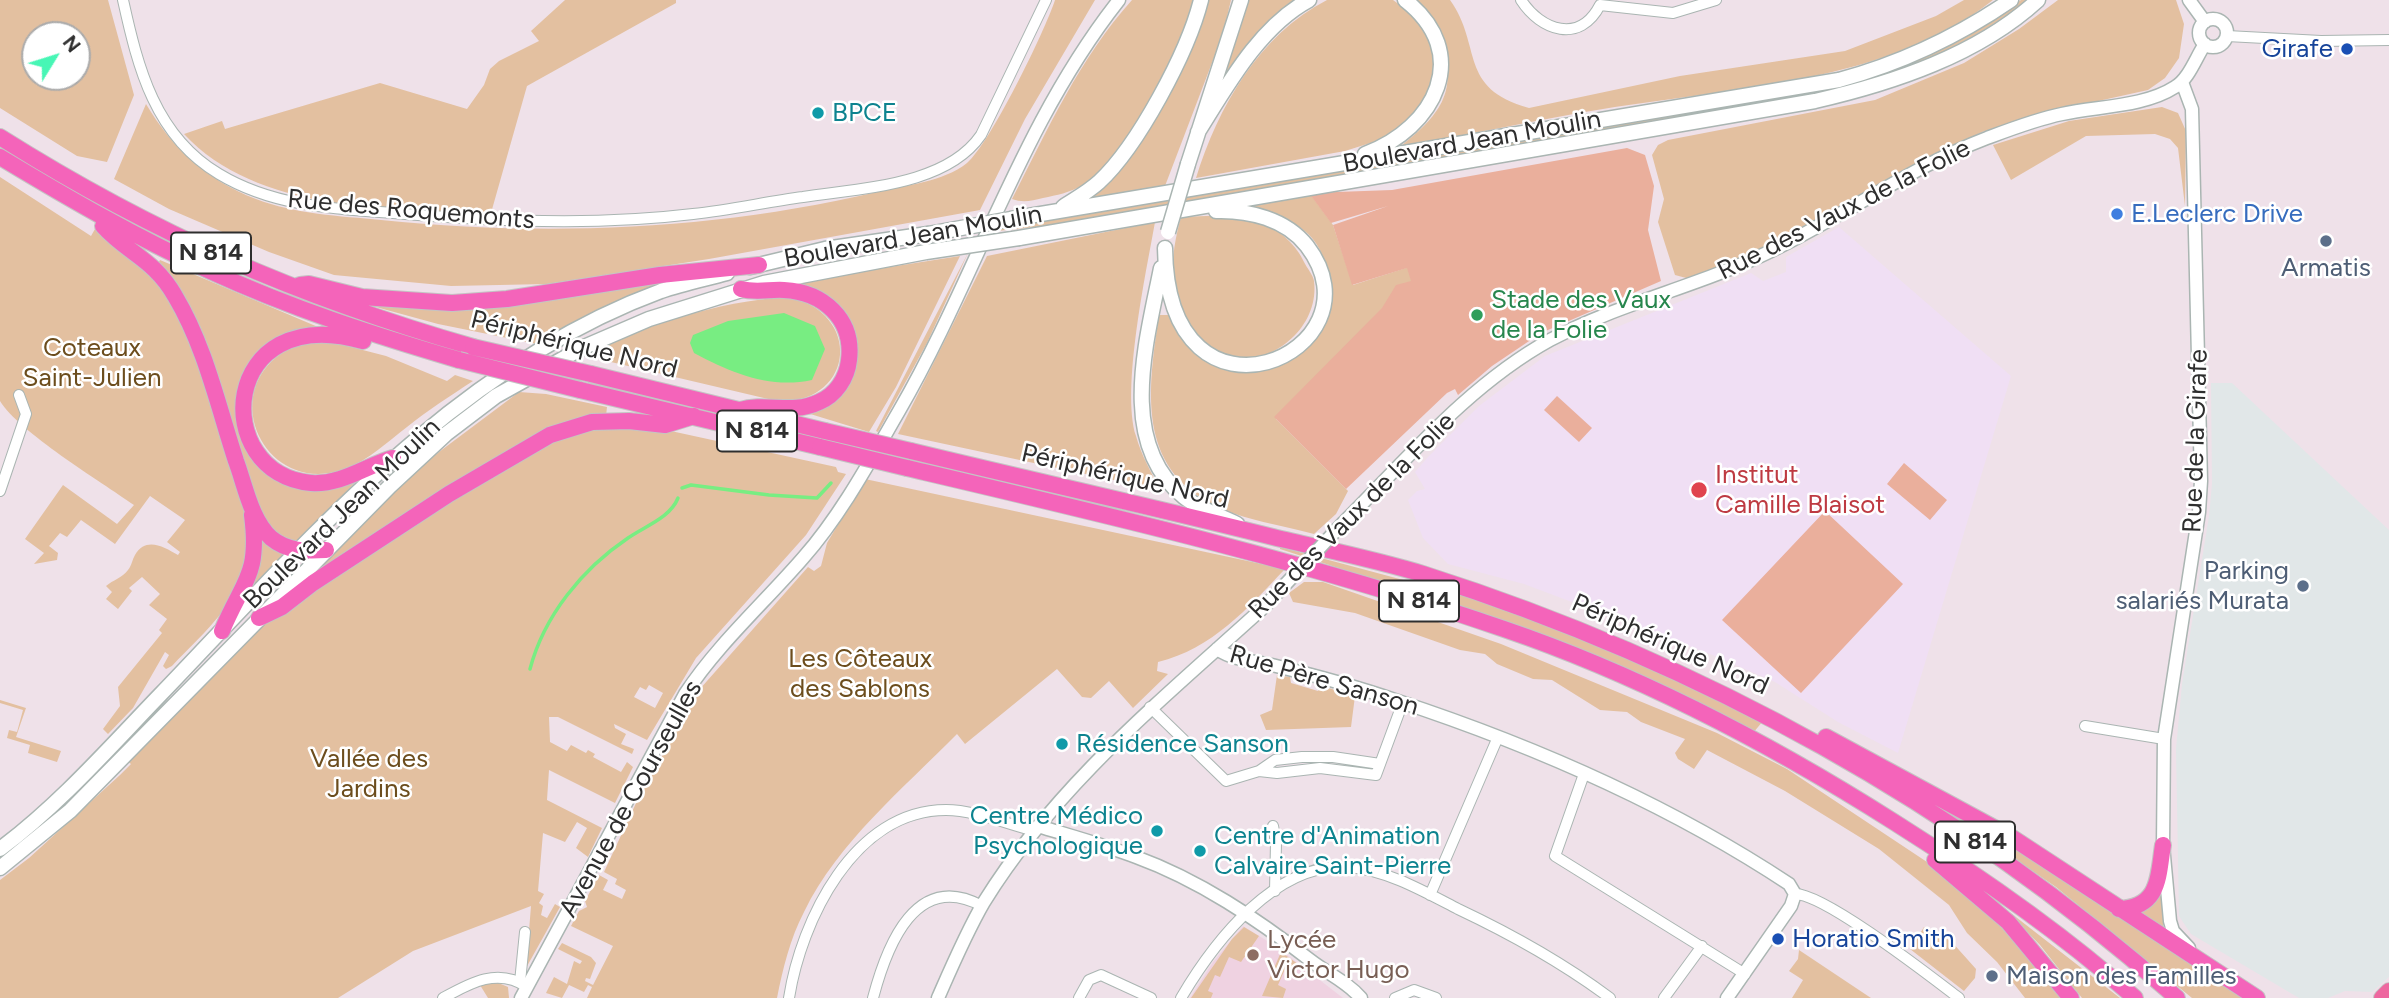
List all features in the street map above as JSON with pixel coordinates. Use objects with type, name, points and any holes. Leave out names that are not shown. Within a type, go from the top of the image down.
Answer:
[{"type":"highway","name":"Périphérique Nord","points":[[0,137],[68,180],[170,235],[290,286],[383,320],[473,347],[1419,573],[1517,606],[1613,643],[1757,710],[1891,786],[2054,898],[2178,998]]},
{"type":"highway","name":"Périphérique Nord","points":[[0,157],[90,211],[212,272],[318,316],[386,338],[459,360],[907,468],[1319,572],[1507,630],[1604,668],[1702,712],[1800,763],[1946,855],[2035,918],[2135,998]]},
{"type":"highway","points":[[90,211],[108,232],[148,261],[179,302],[197,341],[250,502],[268,535],[300,552],[326,550]]},
{"type":"highway","points":[[290,286],[309,284],[362,297],[452,303],[759,265]]},
{"type":"highway","points":[[740,410],[755,405],[801,409],[827,398],[843,379],[849,348],[844,324],[827,303],[800,292],[741,289]]},
{"type":"highway","points":[[386,338],[368,342],[331,334],[305,335],[270,349],[250,373],[245,388],[244,414],[257,453],[276,470],[302,481],[324,482],[345,478],[393,458]]},
{"type":"highway","points":[[258,618],[282,607],[313,583],[449,494],[550,435],[592,422],[629,421],[665,425],[694,416]]},
{"type":"highway","points":[[222,631],[252,568],[255,539],[250,502]]},
{"type":"highway","points":[[1757,710],[1777,711],[1969,813],[2257,998]]},
{"type":"highway","points":[[1853,796],[1947,869],[2008,922],[2071,998]]},
{"type":"highway","points":[[2119,909],[2134,907],[2148,899],[2156,886],[2164,845]]},
{"type":"main road","points":[[1057,211],[1101,180],[1140,130],[1178,61],[1201,0]]},
{"type":"main road","points":[[1241,0],[1168,232],[1142,385],[1144,424],[1150,449],[1160,470],[1185,498],[1254,532]]},
{"type":"main road","points":[[1198,132],[1226,88],[1265,36],[1309,0]]},
{"type":"main road","points":[[1329,166],[1400,138],[1426,113],[1434,98],[1439,78],[1438,51],[1429,27],[1416,8],[1405,0]]},
{"type":"main road","name":"Boulevard Jean Moulin","points":[[0,849],[60,799],[393,458],[489,382],[573,332],[662,290],[825,249],[928,234],[1839,80],[1920,53],[1954,37],[2011,0]]},
{"type":"main road","points":[[1166,212],[1815,102],[1871,88],[1929,66],[1968,47],[2036,3]]},
{"type":"main road","points":[[1164,248],[1167,288],[1176,316],[1191,339],[1212,357],[1252,367],[1279,360],[1301,345],[1317,322],[1323,288],[1320,270],[1312,253],[1293,231],[1266,218],[1234,210],[1166,212]]},
{"type":"main road","name":"Boulevard Jean Moulin","points":[[0,868],[70,811],[414,463],[495,396],[628,326],[741,289],[811,272],[1166,212]]},
{"type":"main road","points":[[2382,998],[2389,991]]},
{"type":"street","name":"Rue des Roquemonts","points":[[123,0],[137,61],[154,104],[187,148],[217,173],[242,187],[309,205],[472,220],[543,221],[691,214],[871,186],[950,165],[973,147],[981,135],[1046,0]]},
{"type":"street","name":"Avenue de Courseulles","points":[[523,989],[685,694],[709,662],[804,557],[873,456],[924,364],[1037,126],[1086,44],[1119,0]]},
{"type":"street","points":[[1521,0],[1538,21],[1558,29],[1587,22],[1601,3],[1672,13],[1716,0]]},
{"type":"street","points":[[2189,0],[2205,22]]},
{"type":"street","points":[[2213,19],[2221,21],[2227,28],[2227,36],[2218,46],[2205,44],[2200,30],[2205,22],[2213,19]]},
{"type":"street","points":[[2227,36],[2310,41],[2389,40]]},
{"type":"street","points":[[2182,82],[2205,44]]},
{"type":"street","name":"Rue des Vaux de la Folie","points":[[1217,649],[1265,606],[1344,522],[1482,388],[1523,356],[1580,325],[1718,275],[1773,250],[1917,171],[1987,138],[2061,114],[2137,101],[2167,91],[2182,82]]},
{"type":"street","name":"Rue de la Girafe","points":[[2182,82],[2192,109],[2201,481],[2199,512],[2164,739],[2164,845],[2170,921],[2174,931],[2196,960]]},
{"type":"street","points":[[0,491],[26,414],[19,394]]},
{"type":"street","name":"Rue Père Sanson","points":[[938,998],[982,906],[1037,829],[1092,765],[1150,707],[1217,649],[1233,657],[1313,675],[1403,702],[1498,737],[1584,774],[1709,836],[1789,884],[1795,894]]},
{"type":"street","points":[[1150,707],[1226,781],[1259,771],[1275,760],[1318,756],[1380,764],[1403,702]]},
{"type":"street","points":[[2085,726],[2164,739]]},
{"type":"street","points":[[1430,895],[1498,737]]},
{"type":"street","points":[[1584,774],[1555,856],[1745,974]]},
{"type":"street","points":[[789,998],[804,938],[818,908],[847,865],[883,830],[908,817],[947,810],[1037,829],[1136,857],[1245,914],[1327,973],[1342,980],[1361,998]]},
{"type":"street","points":[[1273,825],[1276,842],[1275,891]]},
{"type":"street","points":[[1181,998],[1217,944],[1245,914],[1275,891],[1314,871],[1349,867],[1380,874],[1430,895],[1516,938],[1610,998]]},
{"type":"street","points":[[873,998],[892,949],[921,904],[936,896],[950,894],[982,906]]},
{"type":"street","points":[[1727,998],[1791,906],[1795,894],[1805,894],[1846,919],[1959,998]]},
{"type":"street","points":[[443,998],[478,980],[495,977],[523,989],[524,932]]},
{"type":"street","points":[[1664,998],[1702,946]]},
{"type":"street","points":[[1327,973],[1329,980],[1352,998]]},
{"type":"street","points":[[1079,998],[1089,980],[1101,975],[1151,998]]},
{"type":"street","points":[[1395,998],[1414,990],[1436,998]]},
{"type":"shaded area","name":"Stade des Vaux de la Folie","points":[[1627,148],[1645,155],[1654,186],[1648,230],[1661,281],[1541,333],[1492,366],[1458,395],[1455,389],[1447,393],[1346,489],[1274,417],[1382,308],[1396,285],[1411,281],[1407,268],[1352,285],[1333,225],[1388,206],[1331,223],[1309,193],[1392,190]]},
{"type":"shaded area","name":"Institut Camille Blaisot","points":[[1839,227],[2011,376],[1898,753],[1838,722],[1775,682],[1710,654],[1524,584],[1448,564],[1423,538],[1408,500],[1417,491],[1425,489],[1415,472],[1428,457],[1479,406],[1545,356],[1751,273],[1763,281],[1786,272],[1786,257]]},
{"type":"shaded area","points":[[784,313],[815,326],[825,349],[812,380],[766,381],[737,373],[694,353],[690,343],[693,335],[728,321]]},
{"type":"shaded area","points":[[2211,383],[2232,383],[2389,530],[2389,977],[2372,992],[2345,991],[2328,998],[2299,998],[2191,934],[2179,916],[2176,749],[2182,684],[2209,516],[2212,484]]},
{"type":"shaded area","points":[[1557,396],[1592,428],[1579,442],[1544,410]]},
{"type":"shaded area","points":[[1904,463],[1947,500],[1930,520],[1887,484]]},
{"type":"shaded area","points":[[1825,511],[1903,584],[1801,693],[1722,620]]},
{"type":"shaded area","name":"Lycée Victor Hugo","points":[[1243,926],[1277,947],[1343,998],[1190,998],[1213,962]]},
{"type":"green space","points":[[0,0],[108,0],[134,95],[107,162],[77,156],[0,108]]},
{"type":"green space","points":[[565,0],[676,0],[676,3],[527,86],[491,213],[369,207],[327,202],[286,192],[248,179],[214,160],[184,134],[222,121],[225,129],[380,83],[467,109],[484,85],[490,69],[499,61],[539,41],[531,31]]},
{"type":"green space","points":[[1055,0],[1095,0],[1025,119],[980,210],[709,259],[547,284],[451,286],[334,275],[269,252],[169,209],[114,179],[146,104],[180,149],[222,183],[271,204],[318,214],[443,225],[568,229],[693,222],[816,205],[924,182],[947,175],[967,163],[977,152],[1002,111],[1029,60]]},
{"type":"green space","points":[[1132,0],[1197,0],[1164,74],[1135,126],[1101,170],[1083,185],[1035,200],[1012,199],[1080,70]]},
{"type":"green space","points":[[1208,0],[1231,0],[1223,34],[1165,186],[1081,202],[1146,133],[1174,87]]},
{"type":"green space","points":[[1249,0],[1296,0],[1222,84],[1221,80]]},
{"type":"green space","points":[[1327,0],[1393,0],[1418,18],[1431,44],[1436,74],[1425,104],[1402,130],[1383,139],[1345,151],[1196,178],[1216,125],[1244,76],[1261,53],[1281,33]]},
{"type":"green space","points":[[1415,0],[1450,0],[1460,17],[1481,77],[1506,100],[1529,108],[1680,76],[1845,51],[1936,16],[1964,0],[1993,0],[1952,28],[1906,49],[1807,78],[1603,109],[1400,147],[1435,113],[1442,102],[1448,75],[1437,29]]},
{"type":"green space","points":[[2021,0],[2028,0],[1983,31],[1937,55],[1837,91],[1055,225],[997,231],[998,228],[1788,94],[1972,33]]},
{"type":"green space","points":[[2058,0],[2176,0],[2184,24],[2179,58],[2165,78],[2148,90],[2035,115],[1982,132],[1735,262],[1690,279],[1675,275],[1658,222],[1664,199],[1652,155],[1658,145],[1668,140],[1875,100],[1964,63],[2019,29]]},
{"type":"green space","points":[[2162,107],[2178,113],[2186,131],[2185,206],[2178,148],[2170,139],[2155,134],[2086,136],[2011,180],[1993,145],[2069,121]]},
{"type":"green space","name":"Coteaux Saint-Julien","points":[[0,177],[91,236],[95,229],[135,259],[156,280],[169,300],[200,369],[230,452],[241,492],[249,549],[246,567],[232,599],[210,627],[166,669],[163,666],[169,655],[165,652],[133,708],[108,734],[103,729],[120,706],[118,687],[162,633],[159,630],[167,619],[149,605],[160,594],[142,577],[129,588],[132,591],[118,609],[106,599],[112,592],[106,586],[126,573],[139,549],[144,546],[155,545],[178,555],[180,552],[167,542],[185,520],[150,496],[115,544],[81,520],[67,537],[60,533],[49,546],[58,553],[57,560],[34,564],[44,553],[25,539],[63,485],[117,524],[134,505],[42,441],[24,427],[0,401]]},
{"type":"green space","points":[[1311,195],[1333,225],[1353,285],[1409,267],[1413,283],[1276,419],[1348,491],[1336,514],[1314,534],[1226,511],[1189,490],[1171,470],[1160,448],[1153,424],[1151,398],[1159,315],[1170,315],[1192,346],[1219,366],[1234,371],[1268,369],[1293,358],[1316,338],[1324,326],[1329,308],[1327,275],[1320,249],[1298,226],[1246,204]]},
{"type":"green space","points":[[1231,215],[1255,220],[1282,234],[1297,250],[1314,281],[1313,301],[1307,319],[1296,334],[1281,347],[1264,355],[1245,359],[1226,357],[1202,344],[1185,320],[1173,277],[1174,247],[1181,217]]},
{"type":"green space","points":[[1155,222],[1136,330],[1131,390],[1136,436],[1160,490],[898,434],[987,256]]},
{"type":"green space","points":[[968,253],[927,343],[878,432],[876,431]]},
{"type":"green space","points":[[960,256],[896,387],[869,432],[807,413],[834,398],[853,336],[788,283]]},
{"type":"green space","points":[[160,260],[318,327],[272,342],[261,350],[245,373],[237,402],[237,417],[245,443],[261,459],[296,485],[359,478],[296,545],[283,541],[263,518],[198,327],[188,303]]},
{"type":"green space","points":[[698,275],[593,313],[537,344],[438,324],[365,304],[447,310],[483,309]]},
{"type":"green space","points":[[789,297],[812,306],[829,320],[838,337],[840,355],[835,372],[824,387],[806,398],[781,402],[577,354],[655,325],[707,310],[761,299]]},
{"type":"green space","points":[[328,341],[386,356],[447,381],[455,375],[473,381],[354,465],[317,474],[292,468],[273,455],[259,436],[253,413],[254,390],[266,368],[287,350]]},
{"type":"green space","points":[[519,392],[546,394],[607,407],[606,416],[593,416],[309,580],[313,572],[423,464]]},
{"type":"green space","name":"Vallée des Jardins","points":[[648,426],[836,467],[838,472],[846,474],[806,535],[696,658],[647,740],[614,724],[615,728],[626,734],[621,744],[634,749],[632,754],[558,717],[549,717],[550,742],[567,751],[571,745],[586,753],[588,750],[595,754],[593,757],[621,772],[627,762],[633,767],[615,803],[549,770],[547,800],[602,828],[588,857],[576,848],[587,828],[577,822],[565,842],[543,833],[538,891],[544,894],[539,903],[543,906],[541,915],[547,918],[555,904],[560,907],[526,968],[531,906],[413,951],[338,998],[0,998],[0,880],[29,858],[120,775],[131,764],[126,760],[276,613],[523,453],[576,431]],"holes":[[[649,685],[663,693],[655,708],[634,697],[640,687],[646,690]]]},
{"type":"green space","name":"Les Côteaux des Sablons","points":[[865,479],[1285,569],[1243,612],[1212,637],[1177,656],[1158,662],[1157,671],[1168,674],[1133,708],[1109,681],[1091,698],[1082,697],[1057,669],[965,744],[957,734],[873,817],[835,862],[818,887],[795,933],[777,998],[587,998],[592,987],[588,985],[584,992],[569,985],[562,998],[546,993],[554,977],[567,984],[574,961],[580,964],[582,961],[558,949],[562,943],[591,957],[596,963],[590,979],[586,978],[585,981],[593,985],[613,946],[571,926],[579,911],[587,907],[585,901],[599,875],[608,880],[603,890],[622,899],[626,890],[615,884],[617,879],[604,872],[637,801],[699,690],[808,567],[814,571],[821,566],[827,543]]},
{"type":"green space","points":[[257,526],[289,553],[249,594]]},
{"type":"green space","points":[[1280,547],[1478,600],[1614,650],[1763,721],[1753,733],[1437,600]]},
{"type":"green space","points":[[1304,582],[1323,582],[1501,644],[1717,733],[1787,769],[1927,862],[1990,915],[2048,979],[2060,998],[2025,998],[1997,962],[1967,933],[1949,905],[1879,849],[1785,791],[1707,750],[1694,769],[1678,759],[1675,753],[1685,739],[1641,722],[1627,712],[1600,710],[1552,680],[1533,679],[1497,664],[1485,654],[1460,650],[1355,613],[1293,602],[1289,593]]},
{"type":"green space","points":[[1277,675],[1290,677],[1291,683],[1318,691],[1322,686],[1355,696],[1351,727],[1266,730],[1260,715],[1272,710]]},
{"type":"green space","points":[[0,700],[26,708],[16,737],[61,751],[57,762],[28,753],[30,745],[7,738],[9,730],[17,732],[23,710],[0,703]]},
{"type":"green space","points":[[1927,799],[2038,862],[2244,998],[2192,998],[2056,887]]},
{"type":"green space","points":[[2161,886],[2165,917],[2163,927],[2137,912]]},
{"type":"green space","points":[[2003,907],[2120,998],[2082,998],[2040,945]]},
{"type":"green space","points":[[1244,927],[1259,936],[1241,962],[1229,957],[1220,977],[1215,975],[1208,991],[1213,993],[1211,998],[1191,998],[1232,939]]},
{"type":"green space","points":[[1924,927],[1951,941],[1976,969],[1975,978],[1964,991],[1910,949]]},
{"type":"green space","points":[[1799,950],[1871,998],[1792,998],[1803,980],[1789,971],[1798,959]]},
{"type":"green space","points":[[1281,952],[1298,964],[1294,972],[1285,969],[1278,985],[1286,989],[1283,998],[1262,996]]},
{"type":"green space","points":[[496,982],[508,987],[509,998],[488,998],[480,985]]},
{"type":"waterway","points":[[682,488],[691,485],[817,498],[831,483]]},
{"type":"waterway","points":[[530,669],[536,649],[555,612],[580,579],[611,550],[663,516],[678,498]]},
{"type":"place","name":"Girafe","points":[[2347,49]]},
{"type":"place","name":"BPCE","points":[[818,113]]},
{"type":"place","name":"E.Leclerc Drive","points":[[2117,214]]},
{"type":"place","name":"Armatis","points":[[2326,241]]},
{"type":"place","name":"Stade des Vaux de la Folie","points":[[1477,315]]},
{"type":"place","name":"Institut Camille Blaisot","points":[[1699,490]]},
{"type":"place","name":"Parking salariés Murata","points":[[2303,586]]},
{"type":"place","name":"Résidence Sanson","points":[[1062,744]]},
{"type":"place","name":"Centre Médico Psychologique","points":[[1157,831]]},
{"type":"place","name":"Centre d'Animation Calvaire Saint-Pierre","points":[[1200,851]]},
{"type":"place","name":"Horatio Smith","points":[[1778,939]]},
{"type":"place","name":"Lycée Victor Hugo","points":[[1253,955]]},
{"type":"place","name":"Maison des Familles","points":[[1992,976]]}]
